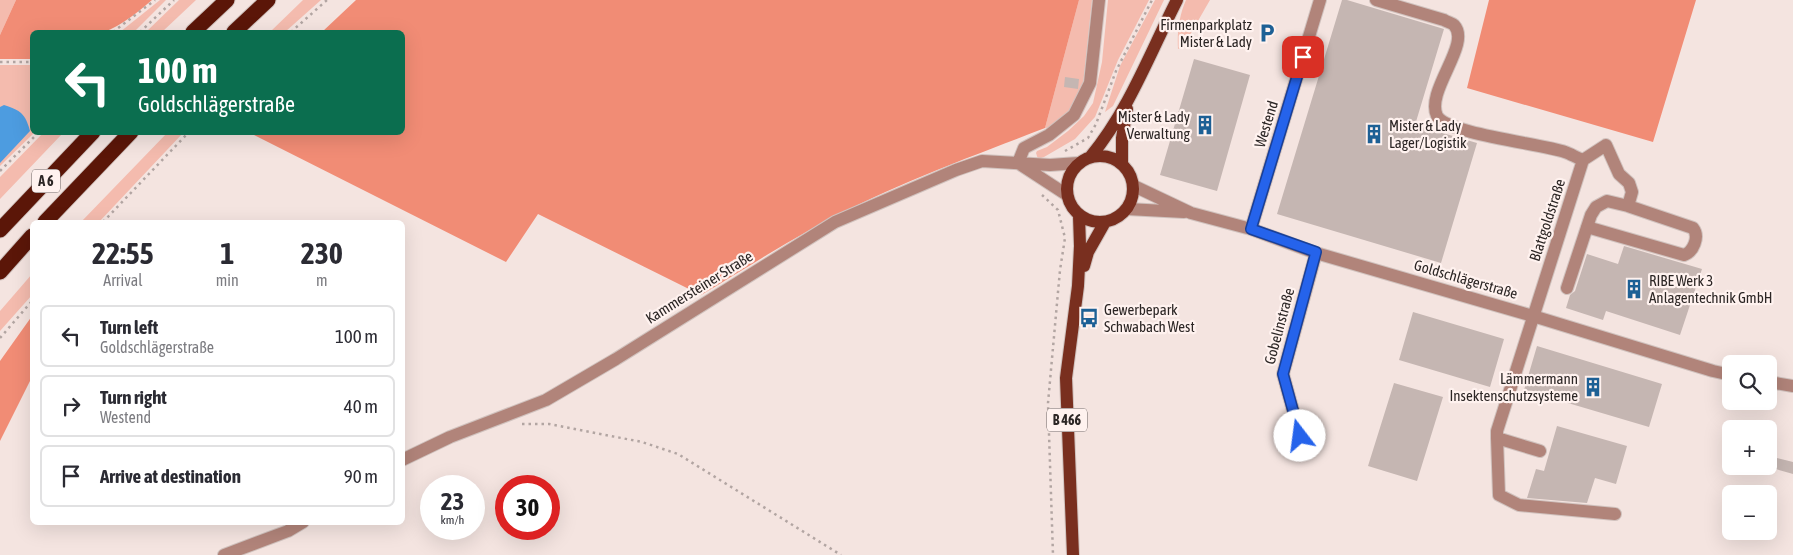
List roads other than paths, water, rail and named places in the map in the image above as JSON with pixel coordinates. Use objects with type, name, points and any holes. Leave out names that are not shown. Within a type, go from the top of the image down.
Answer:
[{"type":"highway","points":[[195,30],[227,0]]},
{"type":"highway","points":[[236,30],[268,0]]},
{"type":"highway","name":"A 6","points":[[0,230],[91,135]]},
{"type":"highway","name":"A 6","points":[[47,220],[128,135]]},
{"type":"highway","points":[[0,272],[30,238]]},
{"type":"main road","points":[[1091,156],[1102,155],[1122,163],[1128,170],[1134,186],[1127,209],[1121,215],[1105,222],[1096,222],[1079,216],[1069,203],[1067,195],[1068,178],[1078,163],[1091,156],[1104,141],[1129,100],[1176,0]]},
{"type":"main road","points":[[1122,163],[1122,138],[1129,100]]},
{"type":"main road","name":"B 466","points":[[1073,555],[1066,378],[1078,286],[1079,216]]},
{"type":"main road","name":"B 466","points":[[1078,286],[1088,252],[1105,222]]},
{"type":"street","points":[[1018,163],[1024,148],[1049,135],[1074,115],[1090,82],[1100,0]]},
{"type":"street","name":"Westend","points":[[1251,229],[1320,0]]},
{"type":"street","points":[[1376,0],[1444,20],[1454,25],[1458,32],[1456,50],[1440,85],[1436,108],[1438,117],[1445,123],[1479,134],[1565,152],[1583,160],[1606,144],[1619,174],[1629,183],[1632,192],[1628,206]]},
{"type":"street","name":"Blattgoldstraße","points":[[1583,160],[1497,431],[1499,495],[1519,505],[1616,514]]},
{"type":"street","name":"Kammersteiner Straße","points":[[405,459],[450,437],[546,400],[835,222],[956,170],[982,161],[1050,165],[1078,163]]},
{"type":"street","name":"Kammersteiner Straße","points":[[1018,163],[1067,195]]},
{"type":"street","name":"Goldschlägerstraße","points":[[1134,186],[1191,213],[1251,229],[1316,252],[1722,373]]},
{"type":"street","points":[[1567,288],[1587,227],[1596,207],[1602,202],[1607,201],[1628,206],[1693,228],[1696,236],[1690,251],[1684,255],[1587,227]]},
{"type":"street","name":"Goldschlägerstraße","points":[[1127,209],[1191,213]]},
{"type":"street","name":"Gobelinstraße","points":[[1300,436],[1283,374],[1316,252]]},
{"type":"street","points":[[1777,383],[1793,386]]},
{"type":"street","points":[[1497,438],[1540,451]]},
{"type":"street","points":[[224,555],[288,531],[298,525]]},
{"type":"water","points":[[4,105],[15,109],[24,116],[30,131],[0,163],[0,107]]},
{"type":"place","name":"Firmenparkplatz Mister & Lady","points":[[1267,33]]},
{"type":"place","name":"Mister & Lady Verwaltung","points":[[1205,125]]},
{"type":"place","name":"Mister & Lady Lager/Logistik","points":[[1374,134]]},
{"type":"place","name":"RIBE Werk 3 Anlagentechnik GmbH","points":[[1634,289]]},
{"type":"place","name":"Gewerbepark Schwabach West","points":[[1089,318]]},
{"type":"place","name":"Lämmermann Insektenschutzsysteme","points":[[1593,387]]}]
